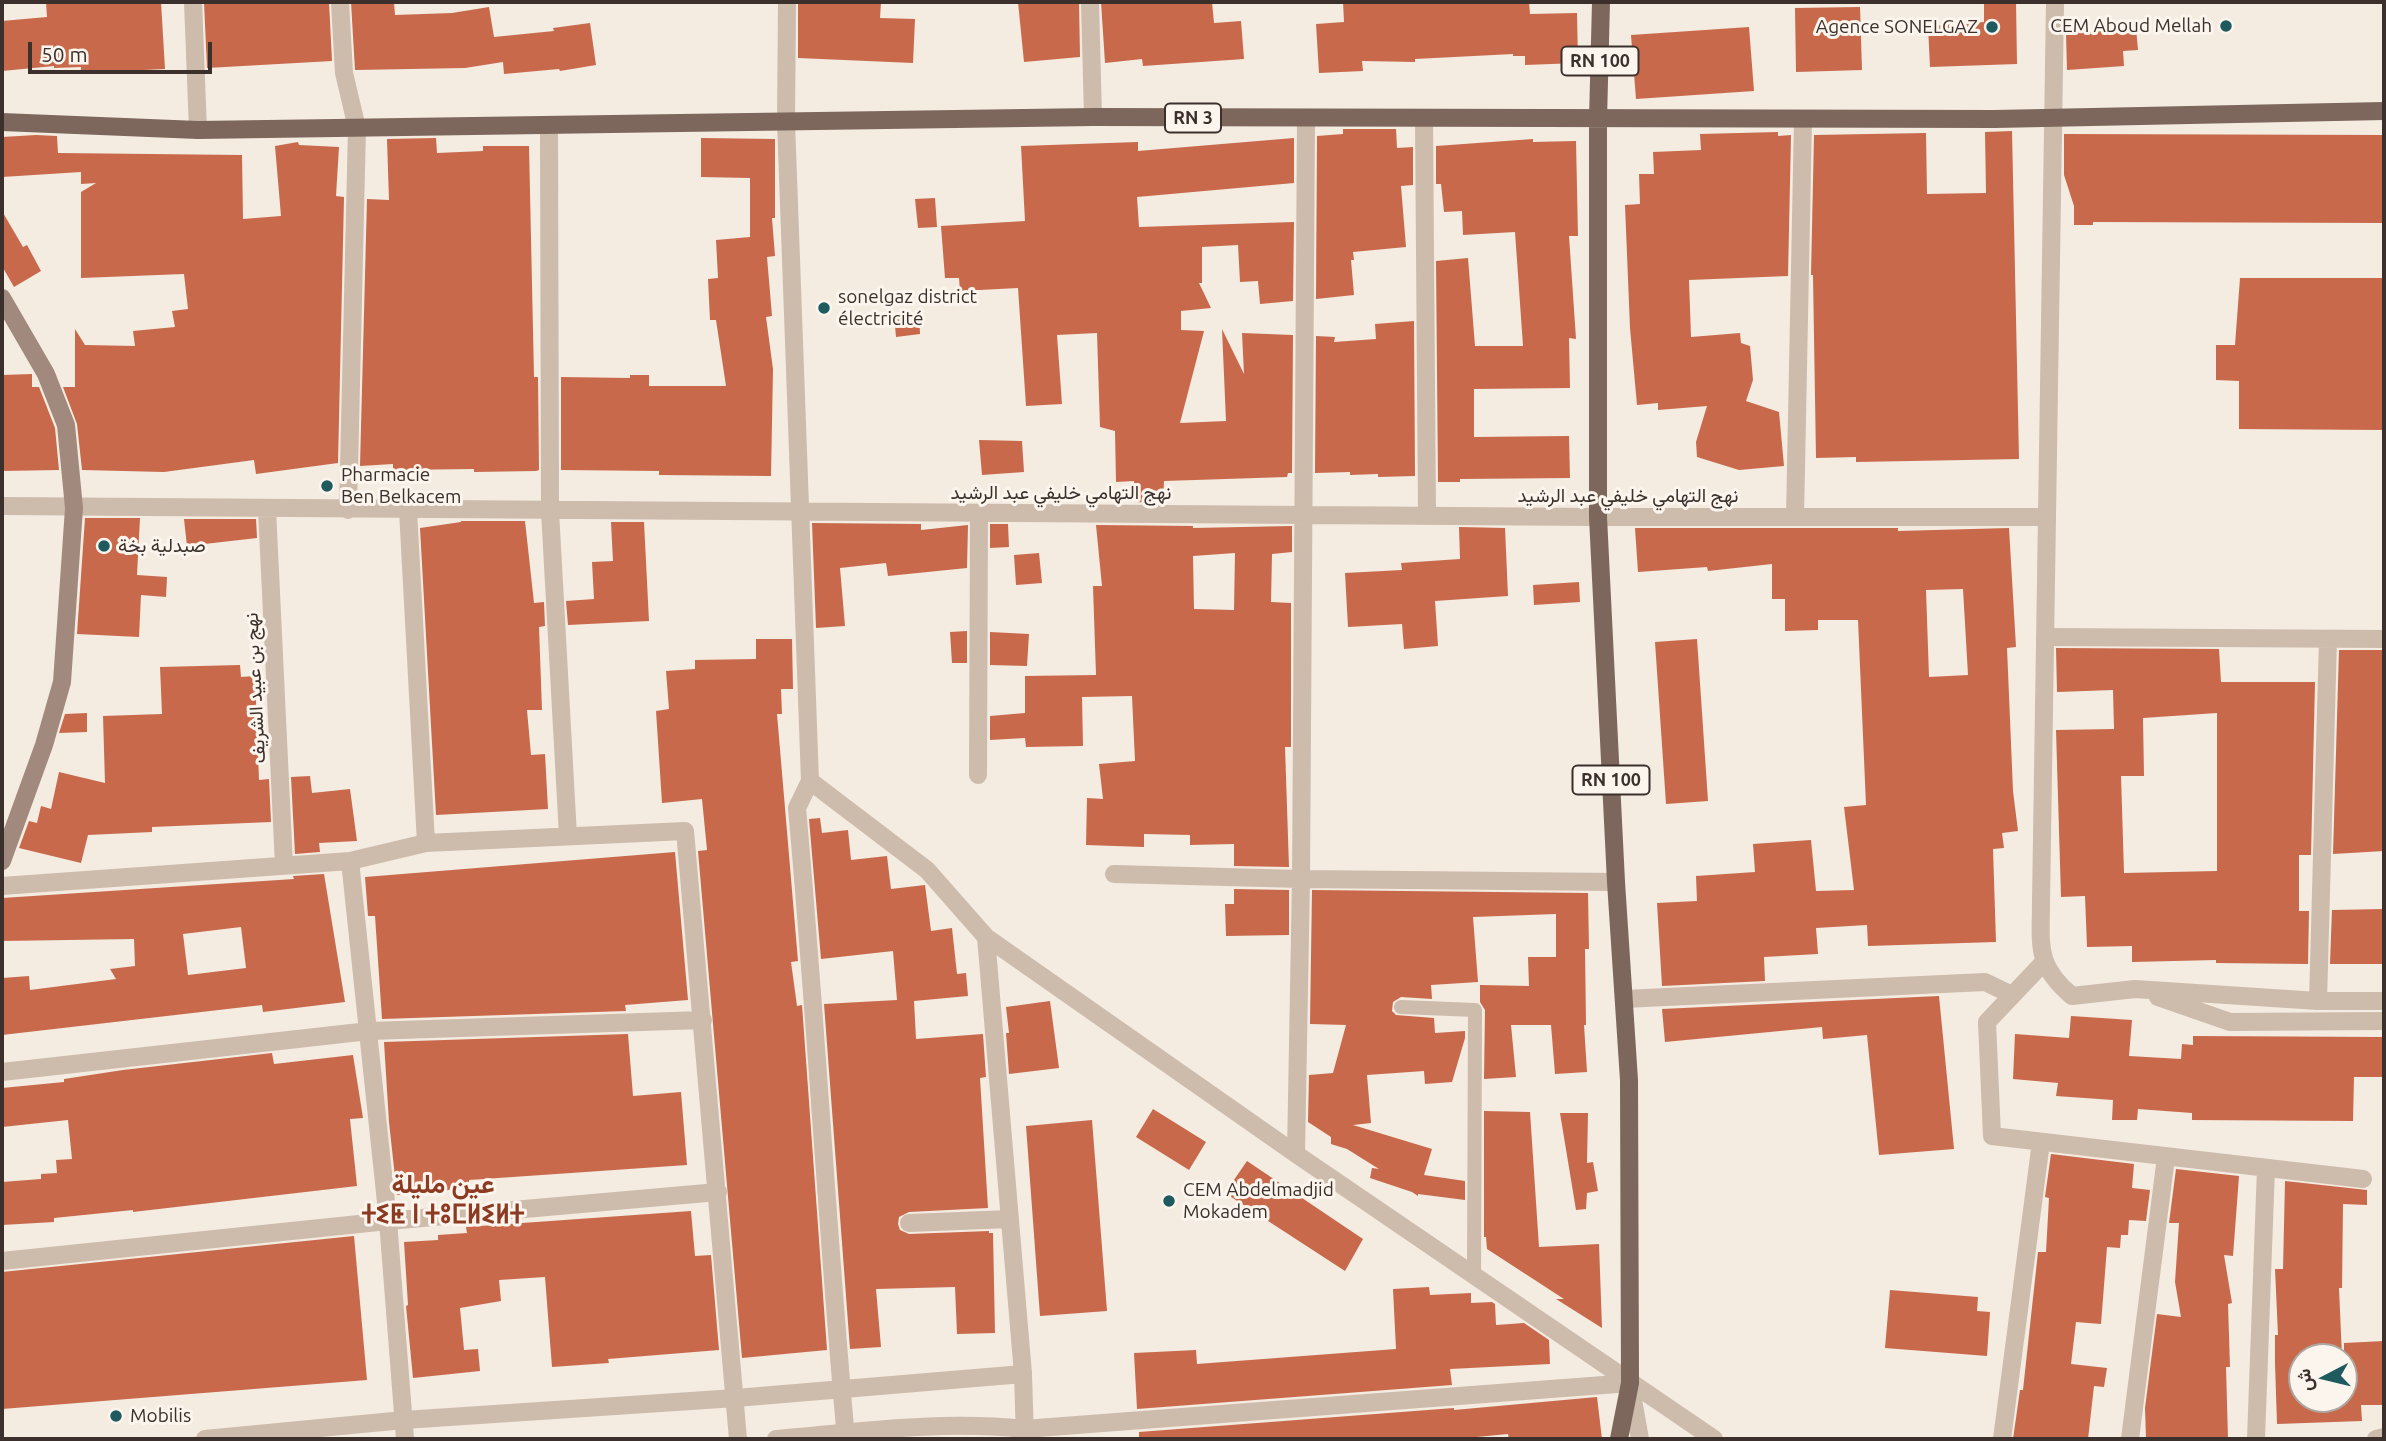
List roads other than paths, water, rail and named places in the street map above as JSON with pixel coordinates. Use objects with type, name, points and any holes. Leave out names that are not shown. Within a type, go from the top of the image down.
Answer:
[{"type":"main road","name":"RN 100","points":[[1601,2],[1598,120],[1598,517],[1629,1080],[1630,1383],[1619,1439]]},
{"type":"main road","name":"RN 3","points":[[2,122],[198,130],[1093,117],[1598,120],[2054,117],[2384,111]]},
{"type":"main road","points":[[2,861],[44,745],[62,682],[74,508],[66,425],[46,374],[4,303]]},
{"type":"street","points":[[193,2],[198,130]]},
{"type":"street","points":[[340,2],[344,73],[357,128],[348,510]]},
{"type":"street","points":[[787,2],[786,122],[810,781],[797,808],[840,1390],[846,1436]]},
{"type":"street","points":[[1090,2],[1093,117]]},
{"type":"street","points":[[2055,2],[2041,901],[2044,962],[2057,983],[2072,996],[2135,989],[2318,1001],[2384,1001]]},
{"type":"street","points":[[1296,1154],[1301,879],[1306,118]]},
{"type":"street","points":[[1424,119],[1427,516]]},
{"type":"street","points":[[1795,517],[1803,119]]},
{"type":"street","points":[[549,126],[550,511],[568,836]]},
{"type":"street","name":"نهج التهامي خليفي عبد الرشيد","points":[[2,506],[1598,517],[2047,517]]},
{"type":"street","name":"نهج بن عبيد الشريف","points":[[267,509],[284,865]]},
{"type":"street","points":[[408,510],[426,843]]},
{"type":"street","points":[[978,775],[979,513]]},
{"type":"street","points":[[2045,638],[2384,639]]},
{"type":"street","points":[[2318,1001],[2328,639]]},
{"type":"street","points":[[810,781],[927,870],[986,937],[1474,1277],[1714,1439]]},
{"type":"street","points":[[2,886],[350,861],[426,843],[685,831],[738,1439]]},
{"type":"street","points":[[350,861],[388,1221],[405,1439]]},
{"type":"street","points":[[1114,874],[1616,882]]},
{"type":"street","points":[[986,937],[1023,1374],[1025,1434]]},
{"type":"street","points":[[2044,962],[1987,1021],[1992,1136],[2363,1179]]},
{"type":"street","points":[[1624,999],[1985,982],[2012,995]]},
{"type":"street","points":[[2135,989],[2230,1022],[2384,1021]]},
{"type":"street","points":[[2,1072],[369,1031],[703,1020]]},
{"type":"street","points":[[2002,1439],[2041,1142]]},
{"type":"street","points":[[2130,1439],[2166,1157]]},
{"type":"street","points":[[2256,1439],[2266,1168]]},
{"type":"street","points":[[2,1261],[388,1221],[718,1192]]},
{"type":"street","points":[[909,1223],[1010,1219]]},
{"type":"street","points":[[213,1439],[404,1420],[736,1398],[1023,1374]]},
{"type":"street","points":[[776,1439],[846,1436],[950,1425],[988,1425],[1025,1434],[1630,1383]]},
{"type":"street","points":[[1630,1383],[1640,1439]]},
{"type":"street","points":[[2376,1439],[2384,1437]]},
{"type":"lane","points":[[1401,1007],[1475,1010],[1474,1277]]},
{"type":"place","name":"CEM Aboud Mellah","points":[[2226,26]]},
{"type":"place","name":"Agence SONELGAZ","points":[[1992,27]]},
{"type":"place","name":"sonelgaz district électricité","points":[[824,308]]},
{"type":"place","name":"Pharmacie Ben Belkacem","points":[[327,486]]},
{"type":"place","name":"صبدلية بخة","points":[[104,546]]},
{"type":"place","name":"CEM Abdelmadjid Mokadem","points":[[1169,1201]]},
{"type":"place","name":"Mobilis","points":[[116,1416]]},
{"type":"district","name":"عين مليلة ⵜⵉⵟ ⵏ ⵜⵓⵎⵍⵉⵍⵜ","points":[[443,1199]]}]
